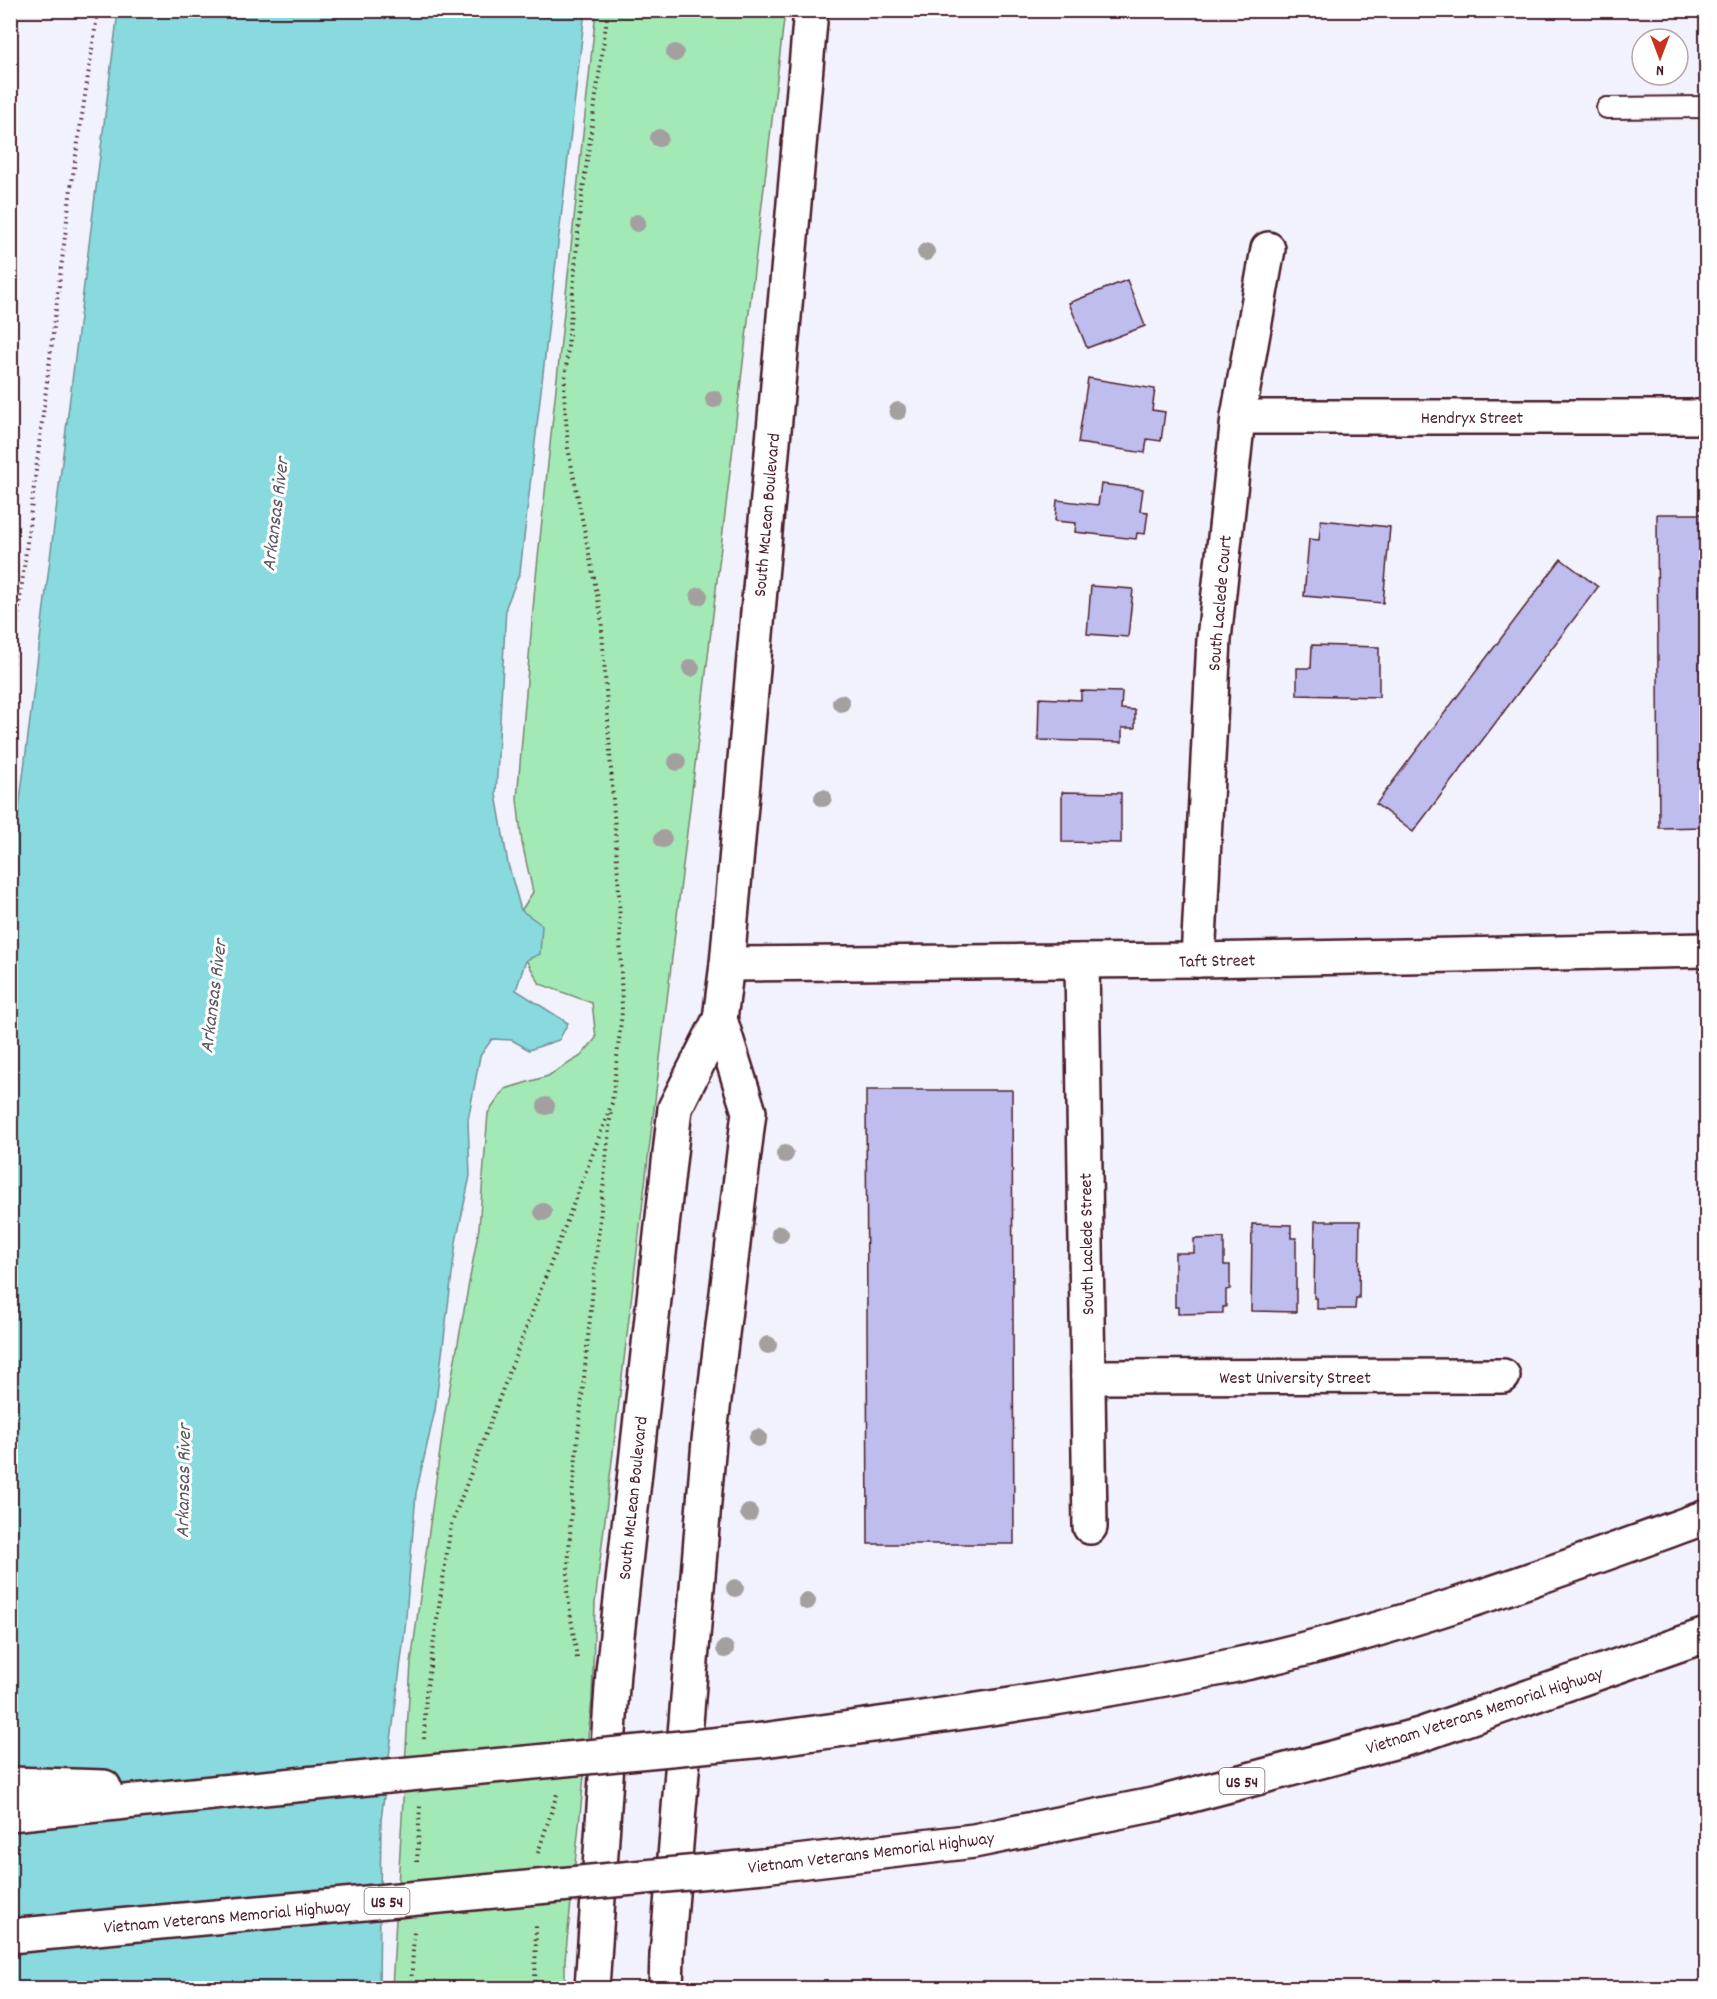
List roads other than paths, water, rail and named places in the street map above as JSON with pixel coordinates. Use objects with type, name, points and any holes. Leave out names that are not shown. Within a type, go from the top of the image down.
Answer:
[{"type":"main road","name":"South McLean Boulevard","points":[[592,1989],[613,1672],[675,1108],[720,1019],[727,964],[811,10]]},
{"type":"main road","name":"South Laclede Court","points":[[1198,960],[1214,639],[1238,417],[1268,249]]},
{"type":"main road","name":"Hendryx Street","points":[[1238,417],[1707,417]]},
{"type":"main road","name":"Taft Street","points":[[727,964],[1198,960],[1707,950]]},
{"type":"main road","name":"South Laclede Street","points":[[1082,961],[1090,1527]]},
{"type":"main road","name":"South McLean Boulevard","points":[[666,1989],[709,1441],[749,1112],[720,1019]]},
{"type":"main road","name":"West University Street","points":[[1088,1377],[1503,1376]]},
{"type":"main road","points":[[10,1814],[764,1740],[1010,1706],[1242,1663],[1383,1626],[1516,1585],[1707,1517]]},
{"type":"main road","name":"Vietnam Veterans Memorial Highway","points":[[14,1936],[763,1866],[974,1841],[1157,1804],[1420,1735],[1707,1635]]},
{"type":"main road","points":[[10,1784],[222,1792]]},
{"type":"lane","points":[[1607,108],[1707,107]]},
{"type":"water","name":"Arkansas River","points":[[118,11],[585,11],[520,572],[506,607],[496,794],[508,864],[521,910],[542,925],[540,954],[526,960],[516,990],[568,1023],[559,1040],[529,1050],[512,1040],[492,1039],[480,1056],[468,1120],[470,1176],[456,1242],[435,1410],[416,1493],[405,1629],[381,1820],[379,1988],[11,1988],[10,881]]}]
